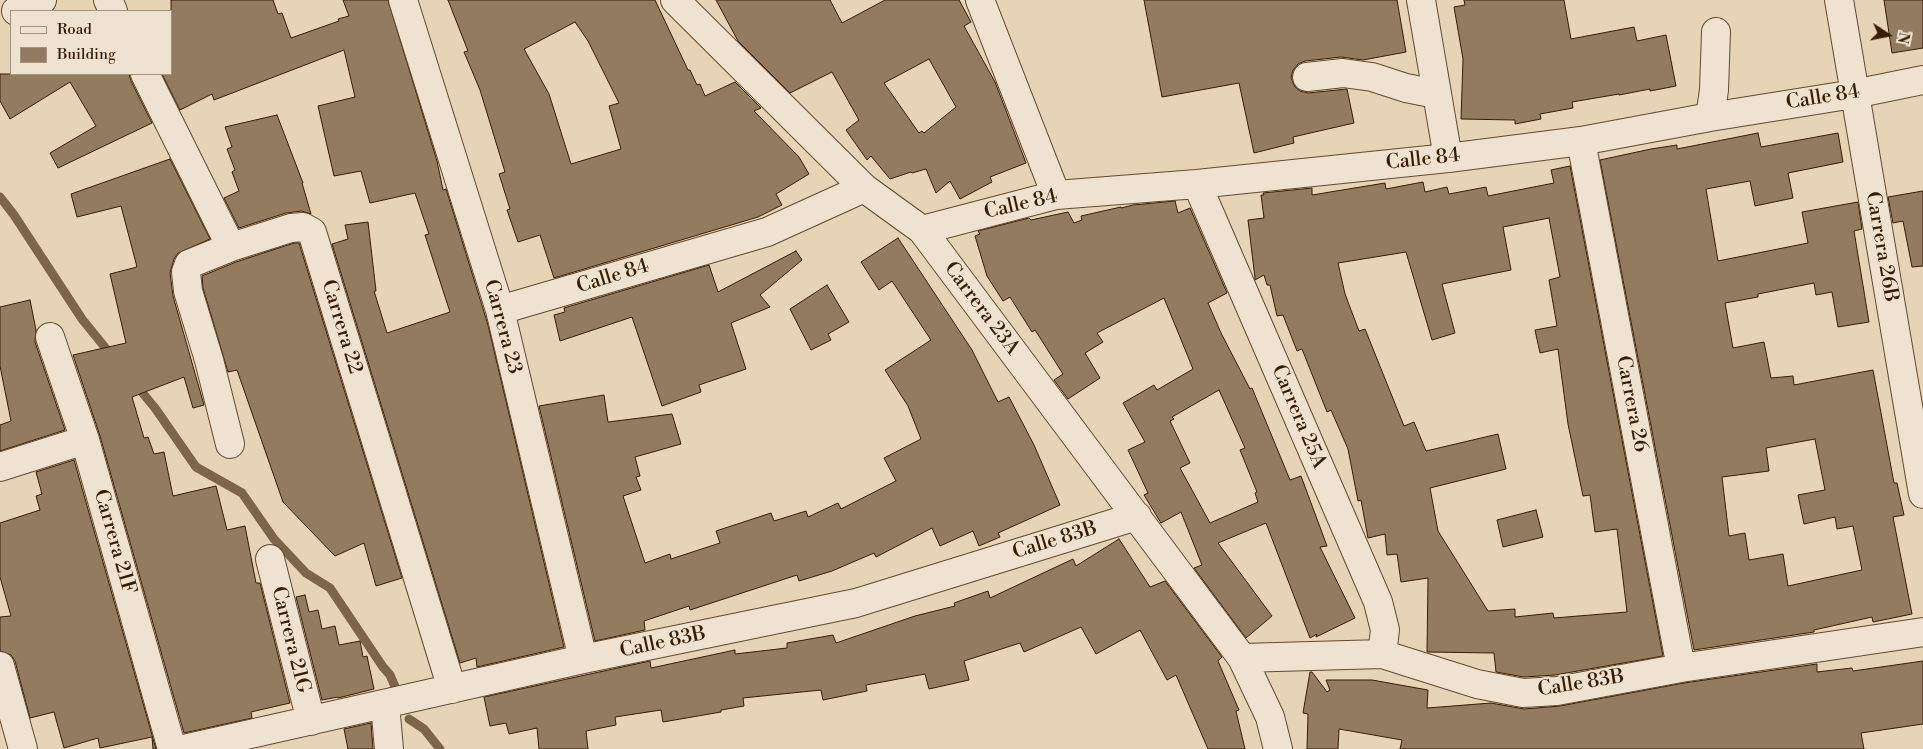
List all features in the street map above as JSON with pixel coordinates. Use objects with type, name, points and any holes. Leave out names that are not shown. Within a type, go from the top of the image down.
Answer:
[{"type":"street","points":[[18,10],[42,0]]},
{"type":"street","name":"Carrera 23","points":[[403,0],[500,310],[583,660]]},
{"type":"street","name":"Carrera 23A","points":[[676,0],[864,188],[922,230],[1242,658],[1270,717],[1278,749]]},
{"type":"street","points":[[980,0],[1056,196]]},
{"type":"street","points":[[1421,0],[1448,158]]},
{"type":"street","name":"Carrera 26B","points":[[1840,0],[1854,94],[1915,395],[1923,494]]},
{"type":"street","points":[[1710,117],[1714,90],[1716,32]]},
{"type":"street","points":[[1307,77],[1343,73],[1372,77],[1406,88],[1436,94]]},
{"type":"street","points":[[145,75],[231,248],[189,264],[186,279],[230,444]]},
{"type":"street","name":"Calle 84","points":[[922,230],[1056,196],[1197,184],[1448,158],[1581,141],[1710,117],[1854,94],[1923,80]]},
{"type":"street","name":"Carrera 26","points":[[1581,141],[1681,668]]},
{"type":"street","name":"Carrera 25A","points":[[1197,184],[1378,602],[1385,630],[1382,654]]},
{"type":"street","name":"Calle 84","points":[[500,310],[767,232],[864,188]]},
{"type":"street","name":"Carrera 22","points":[[231,248],[291,228],[303,227],[312,232],[452,689]]},
{"type":"street","name":"Carrera 21F","points":[[50,337],[85,440],[172,749]]},
{"type":"street","points":[[0,467],[85,440]]},
{"type":"street","name":"Calle 83B","points":[[184,749],[583,660],[856,603],[1136,516]]},
{"type":"street","name":"Carrera 21G","points":[[270,559],[311,721]]},
{"type":"street","name":"Calle 83B","points":[[1242,658],[1382,654],[1477,684],[1522,693],[1557,691],[1681,668],[1923,632]]},
{"type":"street","points":[[0,666],[23,749]]},
{"type":"street","points":[[389,749],[396,701]]},
{"type":"building","points":[[171,0],[273,0],[278,14],[282,13],[291,38],[349,16],[343,0],[388,0],[437,161],[443,190],[446,189],[488,325],[564,647],[477,667],[476,658],[460,663],[332,244],[348,239],[345,225],[368,222],[376,291],[374,291],[387,333],[450,312],[425,235],[429,234],[415,193],[370,203],[361,171],[334,176],[318,106],[355,97],[344,50],[214,100],[212,94],[180,110],[162,75],[172,75]]},
{"type":"building","points":[[448,0],[655,0],[688,70],[690,70],[697,85],[700,84],[705,96],[735,82],[761,108],[754,111],[799,157],[809,174],[776,194],[782,205],[758,217],[554,278],[540,235],[518,242],[507,210],[510,209],[499,174],[505,172],[480,90],[464,52],[468,51]],"holes":[[[575,22],[588,41],[619,103],[609,106],[621,149],[571,164],[549,94],[524,49]]]},
{"type":"building","points":[[716,0],[830,0],[842,23],[885,0],[959,0],[971,22],[964,26],[995,82],[1026,163],[990,177],[992,182],[960,199],[950,181],[936,193],[926,169],[890,179],[871,156],[867,160],[846,130],[859,120],[832,72],[790,93],[738,41]],"holes":[[[929,59],[956,107],[924,133],[922,131],[919,133],[884,83]]]},
{"type":"building","points":[[1144,0],[1397,0],[1406,52],[1363,60],[1341,57],[1305,61],[1298,64],[1293,70],[1291,78],[1295,87],[1300,91],[1308,93],[1347,89],[1354,123],[1293,137],[1294,143],[1254,153],[1239,83],[1162,97]]},
{"type":"building","points":[[1464,0],[1564,0],[1571,39],[1634,27],[1637,41],[1666,35],[1676,86],[1572,102],[1573,108],[1540,114],[1541,119],[1515,124],[1515,120],[1461,119],[1463,59],[1454,7],[1465,5]]},
{"type":"building","points":[[1884,0],[1923,0],[1923,48],[1892,53]]},
{"type":"building","points":[[0,74],[129,75],[152,123],[58,168],[50,153],[96,126],[70,82],[10,119],[0,101]]},
{"type":"building","points":[[277,115],[303,183],[311,214],[302,211],[286,213],[239,228],[224,198],[239,191],[232,172],[235,170],[227,149],[232,147],[225,127]]},
{"type":"building","points":[[1758,133],[1761,147],[1838,133],[1843,162],[1788,173],[1793,198],[1755,206],[1750,181],[1706,189],[1718,261],[1808,243],[1802,212],[1858,202],[1862,229],[1854,231],[1869,322],[1838,327],[1832,292],[1816,295],[1814,283],[1758,294],[1758,297],[1725,303],[1733,348],[1764,342],[1771,378],[1793,376],[1794,385],[1873,370],[1894,483],[1897,483],[1904,515],[1893,517],[1912,614],[1873,622],[1872,617],[1814,630],[1814,632],[1694,650],[1600,160],[1677,145],[1677,149]],"holes":[[[1815,439],[1825,490],[1798,495],[1804,524],[1835,517],[1837,529],[1853,526],[1862,570],[1788,586],[1783,554],[1749,560],[1745,533],[1729,536],[1722,477],[1769,471],[1766,448]]]},
{"type":"building","points":[[170,159],[210,239],[178,253],[170,273],[173,296],[204,405],[193,408],[184,377],[132,397],[144,438],[148,437],[154,454],[164,452],[173,496],[216,486],[227,530],[245,526],[256,583],[260,583],[290,703],[251,712],[252,718],[184,733],[100,436],[73,355],[126,343],[110,274],[137,267],[121,206],[77,217],[71,194]]},
{"type":"building","points":[[1570,166],[1663,656],[1555,675],[1524,677],[1496,672],[1494,653],[1427,652],[1428,578],[1401,582],[1397,554],[1387,555],[1385,534],[1368,538],[1361,500],[1358,501],[1348,449],[1331,410],[1327,412],[1302,349],[1297,351],[1283,315],[1277,316],[1270,285],[1267,285],[1264,275],[1255,280],[1248,220],[1264,218],[1261,195],[1264,195],[1263,193],[1312,188],[1312,195],[1385,183],[1386,189],[1423,182],[1425,192],[1447,187],[1449,194],[1486,187],[1488,196],[1554,183],[1551,170]],"holes":[[[1549,218],[1560,277],[1549,280],[1557,326],[1535,330],[1540,353],[1558,349],[1568,424],[1583,496],[1590,495],[1595,532],[1617,529],[1627,612],[1554,618],[1553,613],[1515,617],[1515,609],[1488,611],[1438,531],[1430,488],[1506,469],[1498,434],[1426,451],[1414,422],[1404,426],[1365,329],[1359,331],[1345,294],[1338,263],[1406,252],[1432,340],[1455,333],[1442,284],[1511,270],[1503,227]]]},
{"type":"building","points":[[1923,191],[1923,266],[1912,267],[1903,221],[1893,223],[1888,197]]},
{"type":"building","points":[[1175,201],[1178,213],[1190,208],[1227,293],[1208,303],[1221,333],[1250,389],[1252,388],[1290,480],[1301,476],[1327,546],[1320,547],[1355,618],[1316,637],[1317,634],[1310,638],[1266,523],[1218,543],[1272,616],[1246,638],[1194,568],[1202,565],[1181,512],[1161,523],[1144,495],[1148,493],[1128,450],[1145,442],[1123,403],[1154,385],[1157,390],[1193,369],[1164,298],[1097,333],[1103,342],[1085,353],[1100,378],[1068,399],[1054,380],[1063,374],[1035,330],[1032,332],[1010,297],[1003,301],[987,276],[975,236],[980,234],[978,231],[1029,218],[1031,220],[1068,212],[1074,223],[1082,220],[1081,216],[1133,205]],"holes":[[[1219,390],[1245,448],[1240,450],[1257,492],[1255,493],[1258,502],[1210,523],[1180,468],[1190,463],[1170,421],[1174,419],[1172,417]]]},
{"type":"building","points":[[898,238],[972,350],[998,402],[1009,397],[1034,445],[1060,505],[998,533],[1000,537],[979,546],[973,531],[940,546],[932,528],[876,557],[874,553],[832,571],[799,581],[797,575],[690,610],[689,606],[644,621],[645,630],[595,641],[539,406],[604,395],[608,422],[672,414],[681,444],[635,457],[640,476],[636,477],[641,490],[623,496],[645,563],[670,554],[671,559],[720,543],[716,531],[771,513],[774,521],[806,511],[808,517],[838,503],[841,509],[896,481],[884,458],[921,439],[908,406],[885,370],[931,340],[892,281],[879,290],[861,262]]},
{"type":"building","points":[[299,243],[402,578],[376,586],[364,543],[335,556],[283,502],[237,370],[228,372],[203,288],[202,276],[236,262]]},
{"type":"building","points":[[796,251],[802,260],[760,295],[770,307],[731,323],[746,369],[699,385],[701,392],[662,406],[632,317],[560,341],[554,315],[565,312],[564,308],[709,265],[718,292]]},
{"type":"building","points":[[827,285],[849,322],[828,334],[831,340],[811,350],[790,309]]},
{"type":"building","points":[[30,300],[36,330],[35,342],[65,430],[0,451],[0,425],[11,421],[0,366],[0,307]]},
{"type":"building","points":[[74,460],[156,749],[153,749],[152,737],[100,748],[98,738],[64,748],[54,712],[30,718],[15,661],[11,655],[0,651],[0,617],[11,616],[0,577],[0,523],[40,510],[36,496],[42,494],[36,472]]},
{"type":"building","points":[[1536,510],[1543,537],[1503,547],[1497,520]]},
{"type":"building","points":[[1119,539],[1150,587],[1165,581],[1222,657],[1218,661],[1239,710],[1236,711],[1245,749],[1208,749],[1176,675],[1167,680],[1140,630],[1096,654],[1081,627],[1024,652],[1020,643],[964,661],[969,680],[929,689],[925,674],[866,685],[867,691],[823,700],[821,690],[743,698],[744,706],[663,722],[661,710],[615,717],[616,725],[586,731],[588,749],[539,749],[537,728],[509,734],[506,723],[490,726],[484,697],[650,661],[651,668],[735,650],[735,654],[787,648],[787,643],[833,635],[836,643],[915,616],[955,606],[954,603],[988,591],[990,598],[1073,559],[1076,566]]},
{"type":"building","points":[[305,595],[309,612],[318,610],[322,629],[335,626],[339,645],[360,641],[363,657],[367,656],[374,689],[322,700],[296,597]]},
{"type":"building","points":[[1923,661],[1923,724],[1861,733],[1864,749],[1400,749],[1402,740],[1339,729],[1338,749],[1307,749],[1308,714],[1303,713],[1310,672],[1312,672],[1327,692],[1330,690],[1326,680],[1372,680],[1428,690],[1427,708],[1491,703],[1524,709],[1560,706],[1684,683],[1817,664],[1817,672],[1852,668],[1853,671]]},
{"type":"building","points":[[371,723],[373,749],[348,749],[344,729]]},
{"type":"waterway","points":[[0,197],[14,215],[82,319],[112,356]]},
{"type":"waterway","points":[[136,385],[155,408],[196,467],[242,493],[274,539],[306,573],[330,588],[390,675],[396,689]]},
{"type":"waterway","points":[[409,719],[424,729],[440,749]]}]
